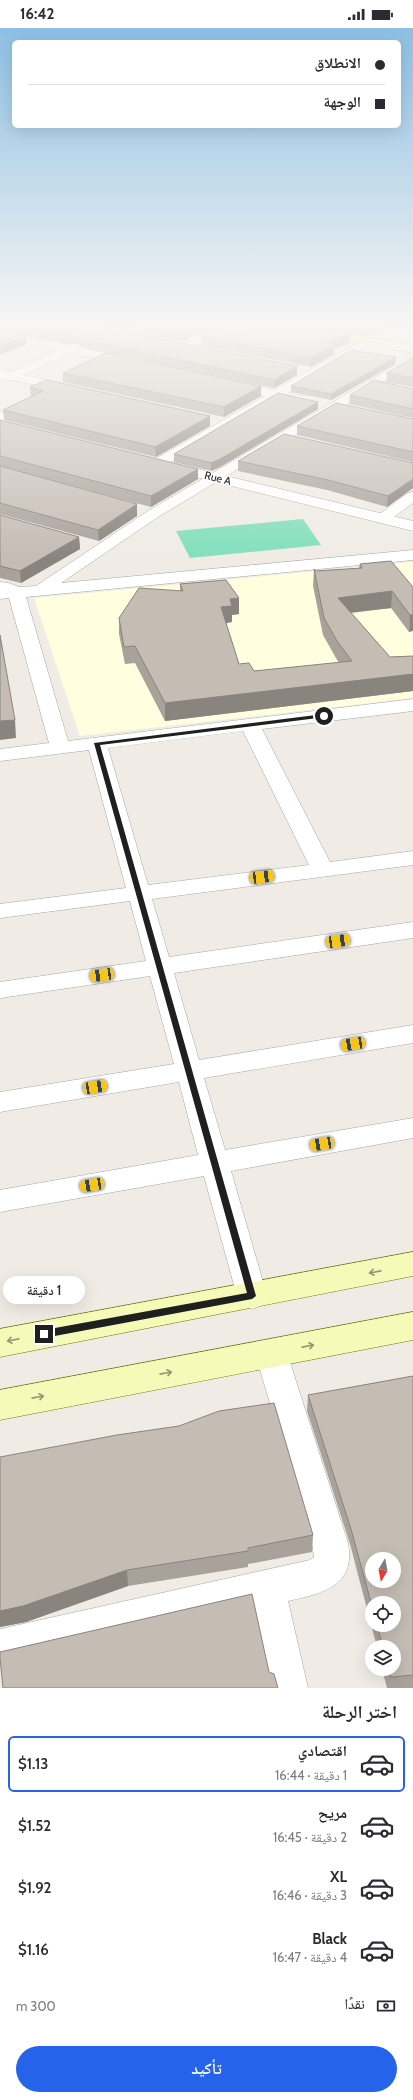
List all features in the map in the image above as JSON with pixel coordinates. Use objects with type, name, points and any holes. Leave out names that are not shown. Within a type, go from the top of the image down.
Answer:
[{"type":"main road","points":[[0,1343],[413,1264]]},
{"type":"main road","points":[[0,1405],[413,1326]]},
{"type":"street","points":[[208,420],[223,423],[257,404]]},
{"type":"street","points":[[324,404],[350,410]]},
{"type":"street","points":[[42,589],[154,514],[339,404]]},
{"type":"street","points":[[0,416],[45,432],[0,425]]},
{"type":"street","name":"Rue A","points":[[223,423],[154,459],[387,515],[413,517]]},
{"type":"street","points":[[282,438],[297,441]]},
{"type":"street","points":[[387,515],[413,496]]},
{"type":"street","points":[[138,510],[154,514]]},
{"type":"street","name":"Rue A","points":[[387,515],[413,526]]},
{"type":"street","points":[[79,543],[101,549]]},
{"type":"street","points":[[8,593],[413,555]]},
{"type":"street","points":[[0,585],[8,593],[60,748]]},
{"type":"street","points":[[0,755],[413,705]]},
{"type":"street","points":[[250,725],[323,870]]},
{"type":"street","points":[[97,743],[252,1296]]},
{"type":"street","points":[[0,911],[413,858]]},
{"type":"street","points":[[0,990],[413,930]]},
{"type":"street","points":[[0,1102],[413,1034]]},
{"type":"street","points":[[0,1201],[413,1128]]},
{"type":"street","points":[[0,1648],[314,1577],[326,1572],[331,1565],[332,1555],[271,1353]]},
{"type":"street","points":[[266,1588],[289,1688]]},
{"type":"shaded area","points":[[413,562],[413,698],[80,736],[34,598]]},
{"type":"green space","points":[[303,519],[321,545],[190,558],[176,531]]},
{"type":"building","points":[[15,404],[158,404],[210,416],[155,447],[3,410]]},
{"type":"building","points":[[212,404],[228,404],[224,407]]},
{"type":"building","points":[[258,404],[314,404],[211,463],[174,454]]},
{"type":"building","points":[[334,404],[343,404],[413,419],[413,452],[297,426]]},
{"type":"building","points":[[393,404],[413,404],[413,409]]},
{"type":"building","points":[[0,420],[198,469],[151,496],[0,456]]},
{"type":"building","points":[[284,434],[413,463],[413,479],[388,496],[328,480],[238,461]]},
{"type":"building","points":[[0,466],[137,504],[98,530],[0,503]]},
{"type":"building","points":[[0,515],[79,537],[20,571],[0,566]]},
{"type":"building","points":[[391,561],[413,587],[413,615],[410,615],[392,591],[338,598],[390,657],[413,656],[413,674],[165,703],[135,646],[124,647],[119,618],[139,588],[183,591],[180,584],[226,580],[239,598],[230,599],[232,606],[221,607],[239,664],[249,663],[254,671],[352,661],[337,641],[324,618],[314,569],[316,571],[362,568],[360,564]]},
{"type":"building","points":[[0,635],[15,720],[0,721]]},
{"type":"building","points":[[413,1376],[413,1675],[391,1677],[401,1676],[401,1640],[381,1640],[379,1632],[401,1632],[401,1596],[369,1596],[367,1588],[401,1588],[401,1552],[365,1552],[365,1580],[351,1529],[308,1395]]},
{"type":"building","points":[[274,1403],[313,1535],[248,1548],[248,1551],[127,1570],[23,1606],[0,1611],[0,1457],[117,1435],[179,1426],[219,1411]]},
{"type":"building","points":[[252,1594],[269,1672],[274,1674],[278,1688],[3,1688],[0,1652]]},
{"type":"route","points":[[44,1334],[252,1296],[97,743],[324,716]]}]
